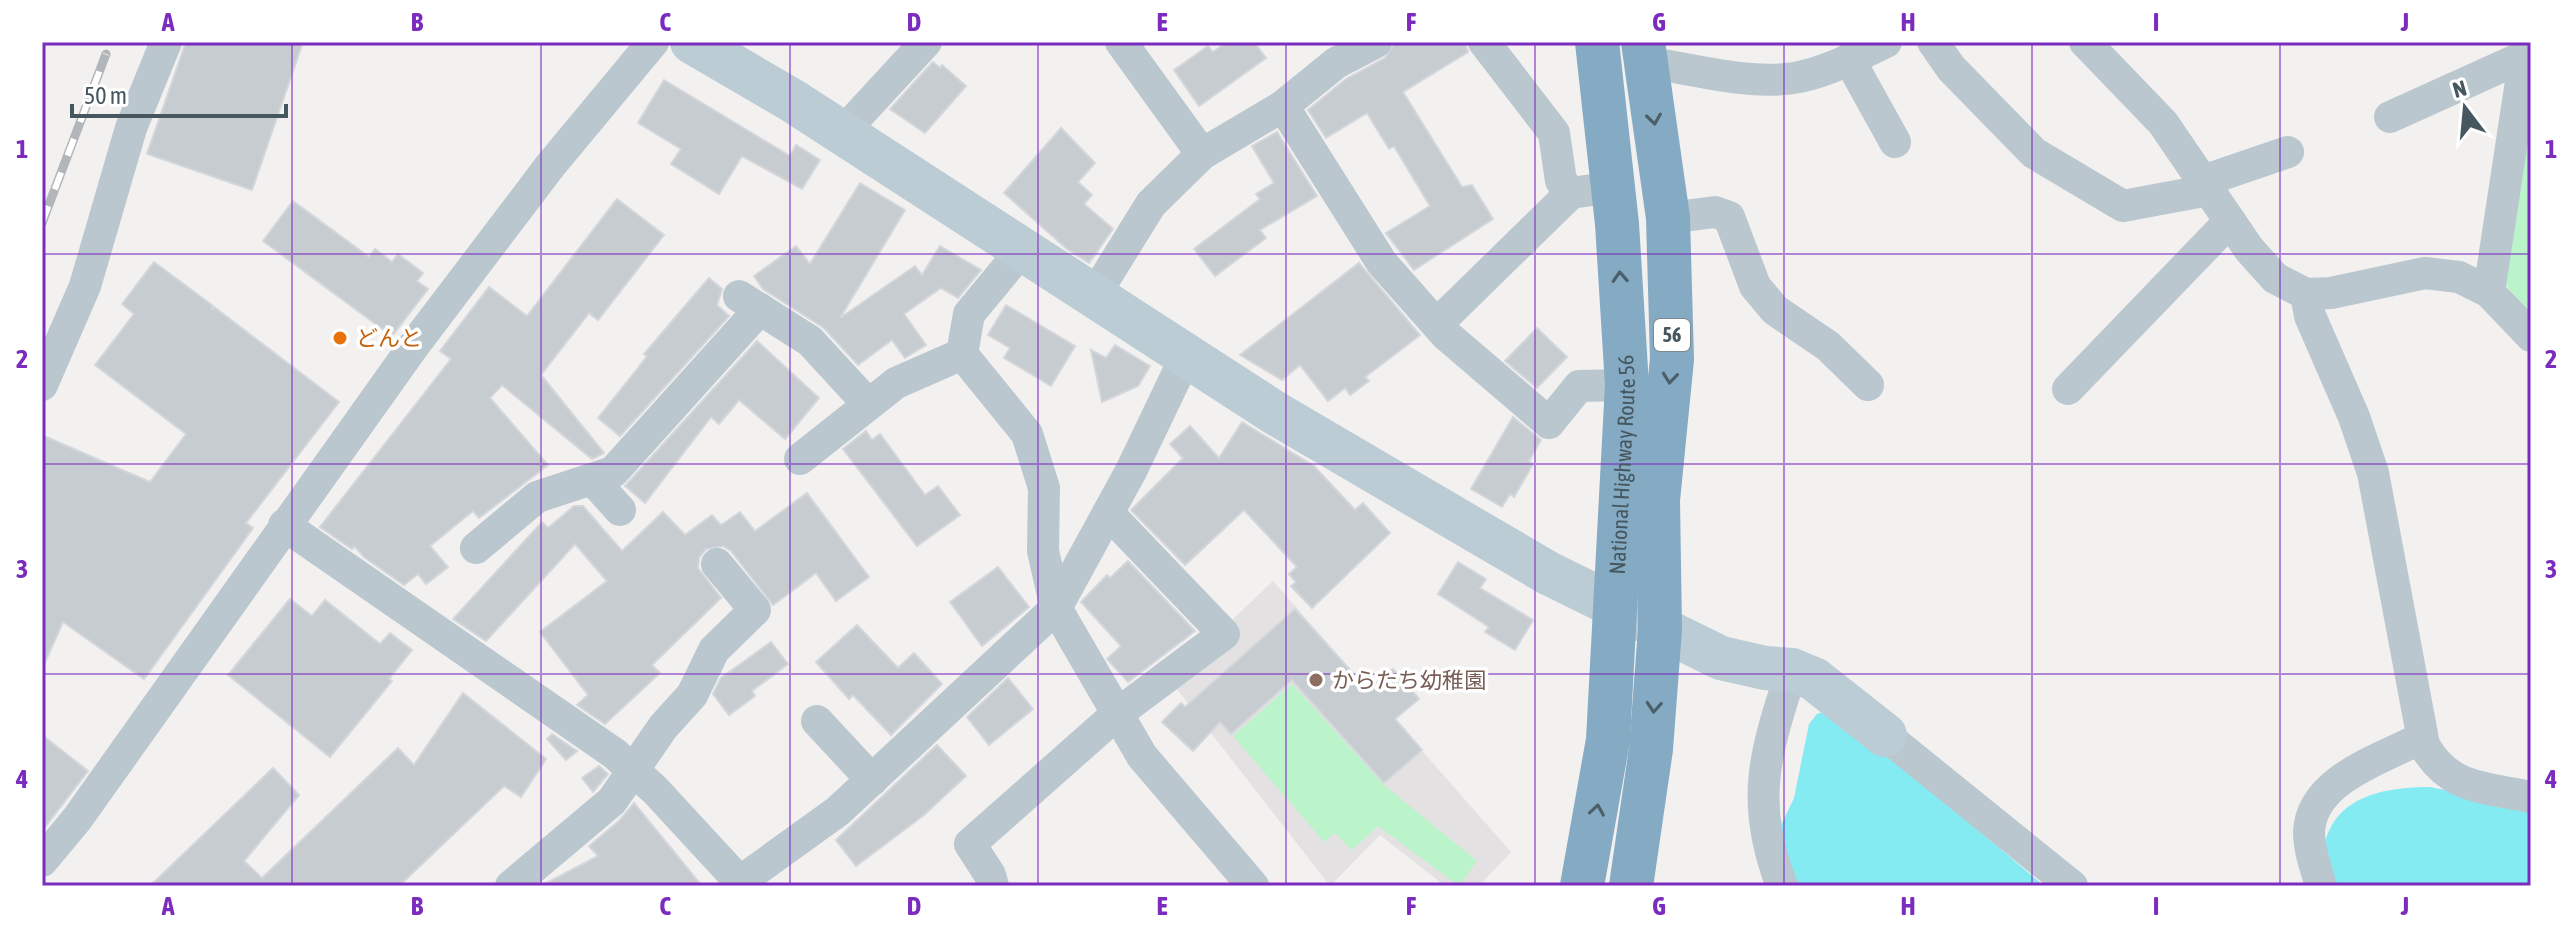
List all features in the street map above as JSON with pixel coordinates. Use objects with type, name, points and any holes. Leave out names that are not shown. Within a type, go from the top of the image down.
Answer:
[{"type":"highway","name":"National Highway Route 56","points":[[1582,886],[1608,740],[1627,385],[1613,187],[1597,42]]},
{"type":"highway","name":"National Highway Route 56","points":[[1631,886],[1651,749],[1660,629],[1658,500],[1672,359],[1668,218],[1644,52]]},
{"type":"street","points":[[42,385],[85,286],[131,128],[166,42]]},
{"type":"street","points":[[42,861],[77,819],[284,525],[540,179],[653,42]]},
{"type":"street","points":[[692,42],[842,133],[1275,413],[1548,573],[1721,658],[1765,668],[1792,670],[1814,679],[2072,886]]},
{"type":"street","points":[[842,133],[926,42]]},
{"type":"street","points":[[1121,42],[1202,154]]},
{"type":"street","points":[[1094,296],[1151,204],[1202,154],[1283,106],[1336,63],[1376,42]]},
{"type":"street","points":[[1484,42],[1554,133],[1561,181],[1571,193]]},
{"type":"street","points":[[1644,52],[1748,77],[1793,79],[1886,42]]},
{"type":"street","points":[[1933,42],[1951,68],[2034,153],[2123,206],[2206,186],[2288,152]]},
{"type":"street","points":[[2085,42],[2163,123],[2230,221],[2275,278],[2306,294],[2331,293],[2425,273],[2459,277],[2489,292],[2531,336]]},
{"type":"street","points":[[2390,117],[2526,49]]},
{"type":"street","points":[[2489,292],[2526,49]]},
{"type":"street","points":[[1849,59],[1895,142]]},
{"type":"street","points":[[1283,106],[1382,263],[1437,324],[1549,423],[1579,386],[1627,385]]},
{"type":"street","points":[[1437,324],[1571,193],[1613,187]]},
{"type":"street","points":[[1668,218],[1715,212],[1729,217],[1755,286],[1775,310],[1828,346],[1868,385]]},
{"type":"street","points":[[2068,389],[2230,221]]},
{"type":"street","points":[[1022,250],[969,314],[962,354],[1027,434],[1044,488],[1043,551],[1056,608],[1142,756],[1253,886]]},
{"type":"street","points":[[2306,294],[2310,316],[2354,417],[2373,473],[2421,738],[2433,762],[2457,782],[2531,797]]},
{"type":"street","points":[[476,548],[537,497],[613,472],[750,302],[810,341],[868,404]]},
{"type":"street","points":[[800,459],[906,377],[962,354]]},
{"type":"street","points":[[284,525],[615,754],[737,884],[838,811],[1056,608],[1108,513],[1187,354]]},
{"type":"street","points":[[592,479],[620,510]]},
{"type":"street","points":[[993,886],[990,875],[970,844],[1117,714],[1224,634],[1108,513]]},
{"type":"street","points":[[511,886],[612,801],[663,727],[692,695],[714,650],[755,610],[717,564]]},
{"type":"street","points":[[1782,886],[1764,829],[1762,789],[1768,746],[1792,670]]},
{"type":"street","points":[[817,721],[872,780]]},
{"type":"street","points":[[2321,886],[2309,835],[2311,816],[2320,797],[2344,778],[2421,738]]},
{"type":"shaded area","points":[[1273,581],[1511,852],[1479,886],[1445,886],[1380,835],[1330,886],[1176,688],[1241,635],[1230,622]]},
{"type":"green space","points":[[2531,45],[2531,319],[2496,271]]},
{"type":"green space","points":[[1292,684],[1384,785],[1477,861],[1459,886],[1378,826],[1352,850],[1334,833],[1324,842],[1233,736]]},
{"type":"water","points":[[1828,710],[2044,886],[1792,886],[1776,836],[1794,798],[1809,724],[1817,714]]},
{"type":"water","points":[[2430,787],[2531,807],[2531,886],[2331,886],[2324,848],[2329,830],[2338,817],[2350,806],[2379,793]]},
{"type":"building","points":[[186,42],[303,42],[252,190],[147,154]]},
{"type":"building","points":[[1227,42],[1254,42],[1266,58],[1199,106],[1174,70],[1208,46],[1213,52]]},
{"type":"building","points":[[1395,42],[1465,42],[1468,52],[1403,92],[1462,187],[1472,185],[1493,219],[1414,270],[1386,233],[1430,206],[1394,146],[1389,149],[1367,113],[1326,138],[1308,110],[1346,79],[1385,58]]},
{"type":"building","points":[[933,62],[940,68],[942,65],[966,86],[925,133],[890,109]]},
{"type":"building","points":[[664,80],[790,156],[796,145],[820,160],[802,189],[742,156],[719,194],[671,164],[681,149],[638,123]]},
{"type":"building","points":[[1061,128],[1095,163],[1078,182],[1092,195],[1084,204],[1113,229],[1089,263],[1067,249],[1004,193]]},
{"type":"building","points":[[1277,132],[1317,196],[1260,230],[1266,238],[1215,276],[1194,249],[1260,199],[1256,194],[1274,183],[1252,146]]},
{"type":"building","points":[[860,183],[905,210],[840,318],[915,266],[922,275],[940,246],[981,270],[958,298],[941,288],[904,314],[926,345],[905,358],[892,340],[858,365],[824,328],[763,289],[754,276],[796,246],[810,264]]},
{"type":"building","points":[[617,199],[664,235],[598,320],[589,313],[541,375],[604,453],[592,459],[502,385],[490,398],[548,465],[479,518],[473,511],[430,546],[448,567],[426,584],[418,574],[404,585],[364,557],[354,546],[352,549],[320,527],[451,359],[440,351],[489,287],[527,316]]},
{"type":"building","points":[[293,201],[369,257],[375,249],[392,262],[398,254],[423,273],[417,281],[428,289],[392,336],[263,241]]},
{"type":"building","points":[[154,262],[213,306],[212,310],[214,307],[339,402],[246,523],[253,528],[144,679],[63,622],[42,669],[42,435],[150,482],[186,434],[95,365],[134,314],[122,304]]},
{"type":"building","points":[[1359,263],[1420,335],[1365,377],[1369,381],[1350,395],[1345,388],[1328,401],[1300,365],[1282,380],[1240,355]]},
{"type":"building","points":[[709,278],[722,289],[717,305],[729,316],[620,436],[598,418],[647,356],[644,354]]},
{"type":"building","points":[[1006,305],[1075,346],[1051,386],[1004,358],[1010,348],[988,335]]},
{"type":"building","points":[[1537,328],[1567,357],[1537,388],[1505,361]]},
{"type":"building","points":[[757,341],[819,398],[785,439],[739,400],[719,424],[711,417],[645,503],[625,486]]},
{"type":"building","points":[[1115,345],[1150,366],[1138,386],[1102,402],[1091,350],[1106,358]]},
{"type":"building","points":[[1513,417],[1541,440],[1529,461],[1533,464],[1514,497],[1510,494],[1502,507],[1471,489]]},
{"type":"building","points":[[1242,422],[1314,466],[1355,510],[1363,503],[1390,533],[1312,608],[1291,586],[1296,582],[1289,574],[1297,567],[1244,510],[1185,565],[1131,510],[1183,458],[1170,444],[1190,426],[1219,458]]},
{"type":"building","points":[[866,431],[872,440],[880,434],[925,495],[938,486],[960,515],[917,546],[843,449]]},
{"type":"building","points":[[807,493],[869,577],[836,601],[816,573],[773,605],[731,551],[723,546],[706,549],[699,558],[698,568],[721,598],[652,665],[660,673],[605,724],[577,705],[588,695],[540,632],[607,581],[575,544],[486,641],[453,619],[542,522],[548,528],[574,506],[583,506],[622,551],[663,512],[685,535],[712,515],[721,525],[740,512],[755,531]]},
{"type":"building","points":[[1128,561],[1195,631],[1128,682],[1107,659],[1121,646],[1081,602],[1107,575],[1110,578]]},
{"type":"building","points":[[1458,562],[1486,579],[1480,588],[1533,620],[1515,650],[1485,632],[1489,627],[1438,594]]},
{"type":"building","points":[[998,567],[1029,607],[982,646],[950,602]]},
{"type":"building","points":[[290,599],[312,616],[325,600],[380,644],[390,633],[412,650],[389,679],[392,681],[330,757],[228,675]]},
{"type":"building","points":[[1295,609],[1368,690],[1393,669],[1419,699],[1395,719],[1422,750],[1384,783],[1292,680],[1231,734],[1220,722],[1193,751],[1162,722],[1181,703],[1185,707]]},
{"type":"building","points":[[857,625],[898,668],[914,653],[942,684],[891,735],[853,695],[849,699],[816,662]]},
{"type":"building","points":[[771,642],[788,664],[752,691],[755,696],[729,715],[713,694],[721,678]]},
{"type":"building","points":[[1008,678],[1033,709],[989,745],[967,717]]},
{"type":"building","points":[[463,693],[546,759],[521,797],[504,786],[399,886],[150,886],[273,768],[299,795],[244,861],[262,878],[398,748],[414,765]]},
{"type":"building","points":[[552,734],[577,751],[566,760],[547,739]]},
{"type":"building","points":[[42,735],[88,771],[42,831]]},
{"type":"building","points":[[937,745],[966,776],[924,815],[856,866],[836,840]]},
{"type":"building","points":[[599,766],[608,774],[593,792],[582,778]]},
{"type":"building","points":[[634,803],[702,886],[541,886],[598,856],[589,846],[619,821]]},
{"type":"railway","points":[[42,223],[106,54]]},
{"type":"place","name":"どんと","points":[[340,338]]},
{"type":"place","name":"からたち幼稚園","points":[[1316,680]]}]
